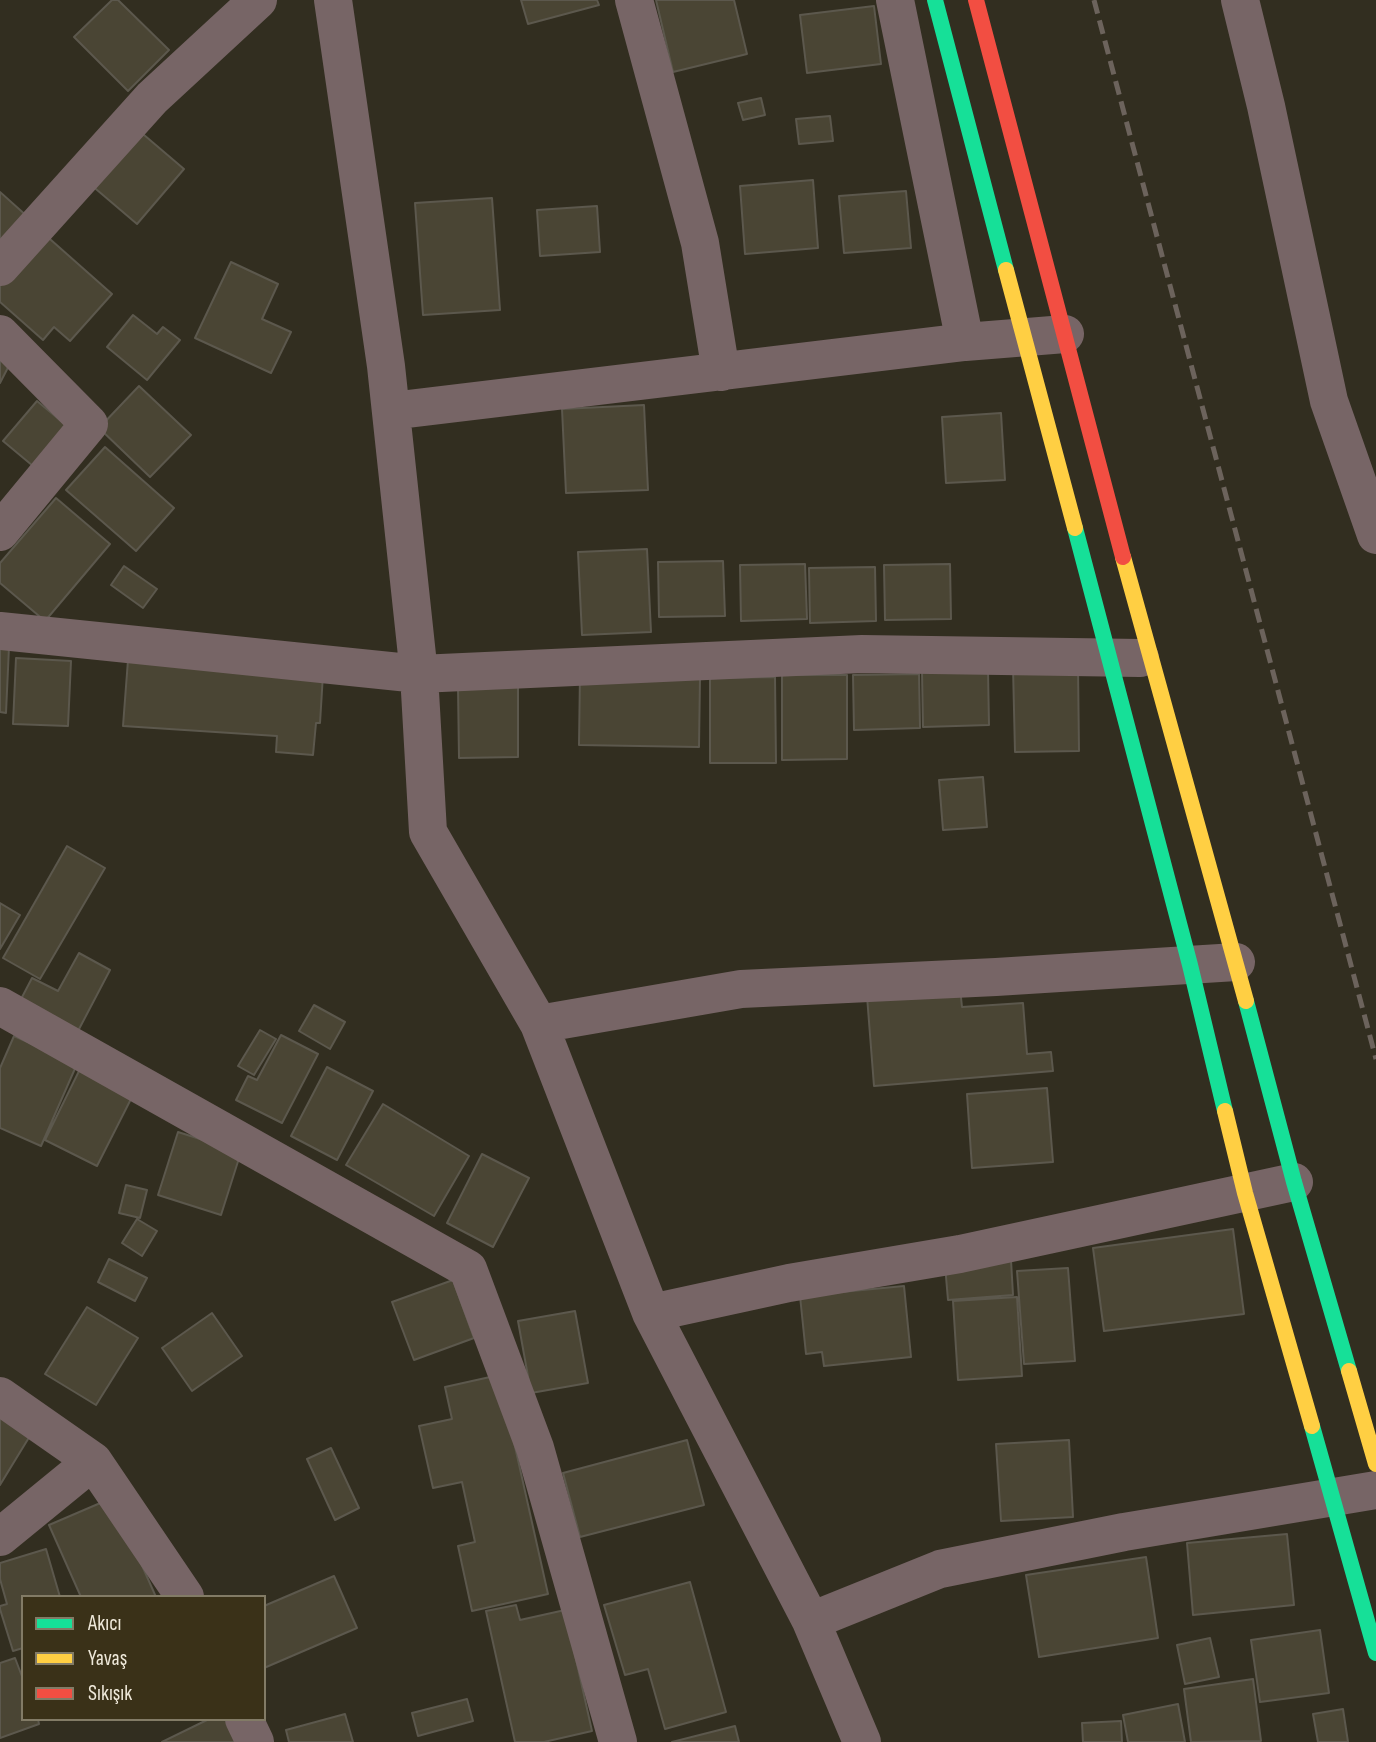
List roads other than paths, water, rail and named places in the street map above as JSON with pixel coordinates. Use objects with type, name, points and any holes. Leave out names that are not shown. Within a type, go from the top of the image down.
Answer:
[{"type":"main road","points":[[935,0],[1190,965],[1245,1193],[1376,1653]]},
{"type":"main road","points":[[976,0],[1150,658],[1236,962],[1294,1182],[1376,1464]]},
{"type":"street","points":[[0,267],[152,98],[257,0]]},
{"type":"street","points":[[333,0],[386,366],[419,674],[428,832],[539,1024],[651,1313],[811,1621],[862,1742]]},
{"type":"street","points":[[634,0],[700,243],[721,372]]},
{"type":"street","points":[[895,0],[965,342]]},
{"type":"street","points":[[1240,0],[1266,106],[1329,401],[1376,535]]},
{"type":"street","points":[[0,334],[89,424],[0,532]]},
{"type":"street","points":[[391,411],[965,342],[1065,334]]},
{"type":"street","points":[[0,631],[419,674],[862,654],[1150,658]]},
{"type":"street","points":[[539,1024],[741,989],[1236,962]]},
{"type":"street","points":[[0,1006],[468,1269],[535,1448],[618,1742]]},
{"type":"street","points":[[651,1313],[789,1283],[960,1254],[1294,1182]]},
{"type":"street","points":[[0,1395],[93,1461],[185,1595]]},
{"type":"street","points":[[0,1537],[93,1461]]},
{"type":"street","points":[[811,1621],[940,1569],[1124,1532],[1376,1490]]},
{"type":"street","points":[[245,1721],[255,1742]]},
{"type":"railway","points":[[1094,0],[1376,1059]]}]
